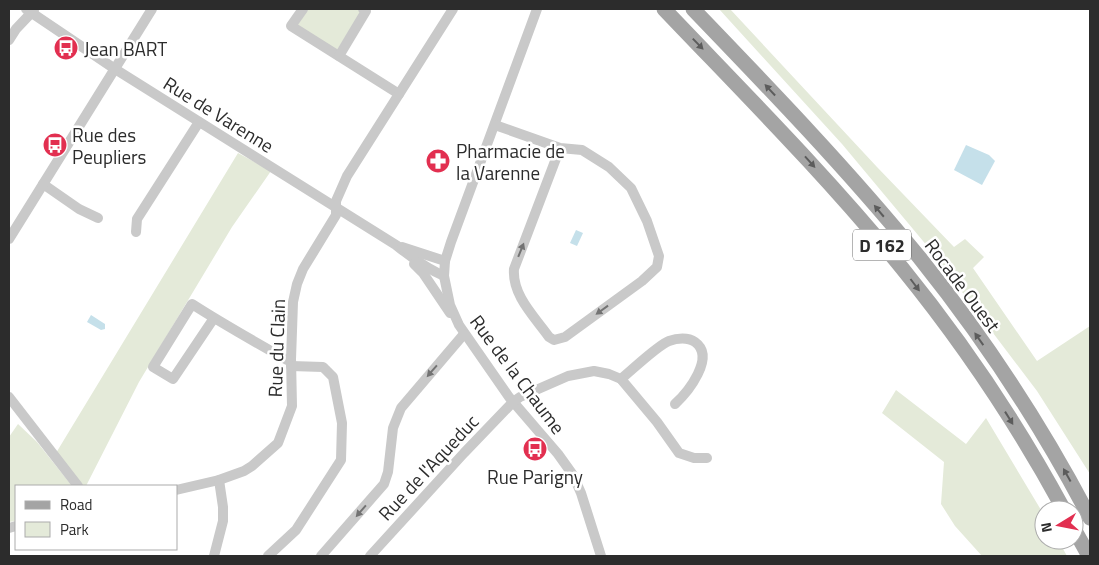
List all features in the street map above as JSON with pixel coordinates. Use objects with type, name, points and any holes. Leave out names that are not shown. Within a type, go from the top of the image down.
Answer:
[{"type":"main road","name":"Rocade Ouest","points":[[664,9],[794,144],[903,269],[953,336],[1000,404],[1059,500]]},
{"type":"main road","name":"Rocade Ouest","points":[[692,9],[819,143],[919,258],[1017,393],[1066,473],[1090,518]]},
{"type":"street","points":[[9,239],[152,9]]},
{"type":"street","points":[[303,9],[291,26],[399,94]]},
{"type":"street","points":[[339,56],[366,10],[363,9]]},
{"type":"street","name":"Rue du Clain","points":[[178,490],[234,475],[252,466],[278,443],[292,406],[293,302],[303,269],[336,214],[336,201],[347,176],[453,9]]},
{"type":"street","name":"Rue de la Chaume","points":[[537,9],[445,261],[444,276],[450,305],[461,330],[513,402],[573,476],[581,493],[601,556]]},
{"type":"street","points":[[9,40],[31,10]]},
{"type":"street","name":"Rue de Varenne","points":[[31,10],[115,69],[396,245],[414,260],[444,276]]},
{"type":"street","points":[[136,232],[137,219],[199,122]]},
{"type":"street","points":[[494,125],[560,148],[582,150],[608,166],[631,188],[647,221],[658,256],[657,267],[642,281],[565,337],[554,340],[548,337],[515,288],[514,269],[560,148]]},
{"type":"street","points":[[43,184],[79,209],[98,218]]},
{"type":"street","name":"Rue de Varenne","points":[[396,245],[445,261]]},
{"type":"street","name":"Rue de Varenne","points":[[396,245],[422,273],[461,330]]},
{"type":"street","points":[[214,318],[173,379],[153,367],[192,304],[291,363],[323,367],[333,378],[342,423],[341,460],[296,530],[268,556]]},
{"type":"street","points":[[321,556],[384,484],[388,472],[393,428],[401,408],[461,330]]},
{"type":"street","points":[[675,404],[686,392],[702,364],[702,352],[696,343],[691,340],[678,339],[666,342],[621,379],[657,422],[679,453],[694,458],[707,458]]},
{"type":"street","name":"Rue de l'Aqueduc","points":[[370,556],[513,402],[556,380],[580,373],[600,372],[621,379]]},
{"type":"street","points":[[9,397],[77,485]]},
{"type":"street","points":[[214,556],[222,527],[223,514],[219,480]]},
{"type":"green space","points":[[308,9],[357,9],[361,12],[337,50],[297,26]]},
{"type":"green space","points":[[719,9],[730,9],[954,247],[965,239],[984,257],[973,268],[1037,361],[1090,326],[1090,474],[1037,391],[928,247],[842,144]]},
{"type":"green space","points":[[238,153],[271,171],[232,227],[139,382],[87,485],[82,485],[56,453]]},
{"type":"green space","points":[[896,390],[966,444],[986,418],[1035,500],[1034,550],[1064,550],[1067,556],[982,556],[955,526],[941,504],[944,462],[882,413]]},
{"type":"green space","points":[[18,424],[37,442],[71,485],[15,485],[15,521],[9,522],[9,437]]},
{"type":"water","points":[[966,145],[989,155],[995,161],[982,185],[954,170]]},
{"type":"water","points":[[576,230],[583,233],[577,246],[570,243]]},
{"type":"water","points":[[91,315],[105,324],[105,329],[101,330],[87,322]]},
{"type":"place","name":"Jean BART","points":[[66,48]]},
{"type":"place","name":"Rue des Peupliers","points":[[55,145]]},
{"type":"place","name":"Pharmacie de la Varenne","points":[[438,161]]},
{"type":"place","name":"Rue Parigny","points":[[535,449]]}]
